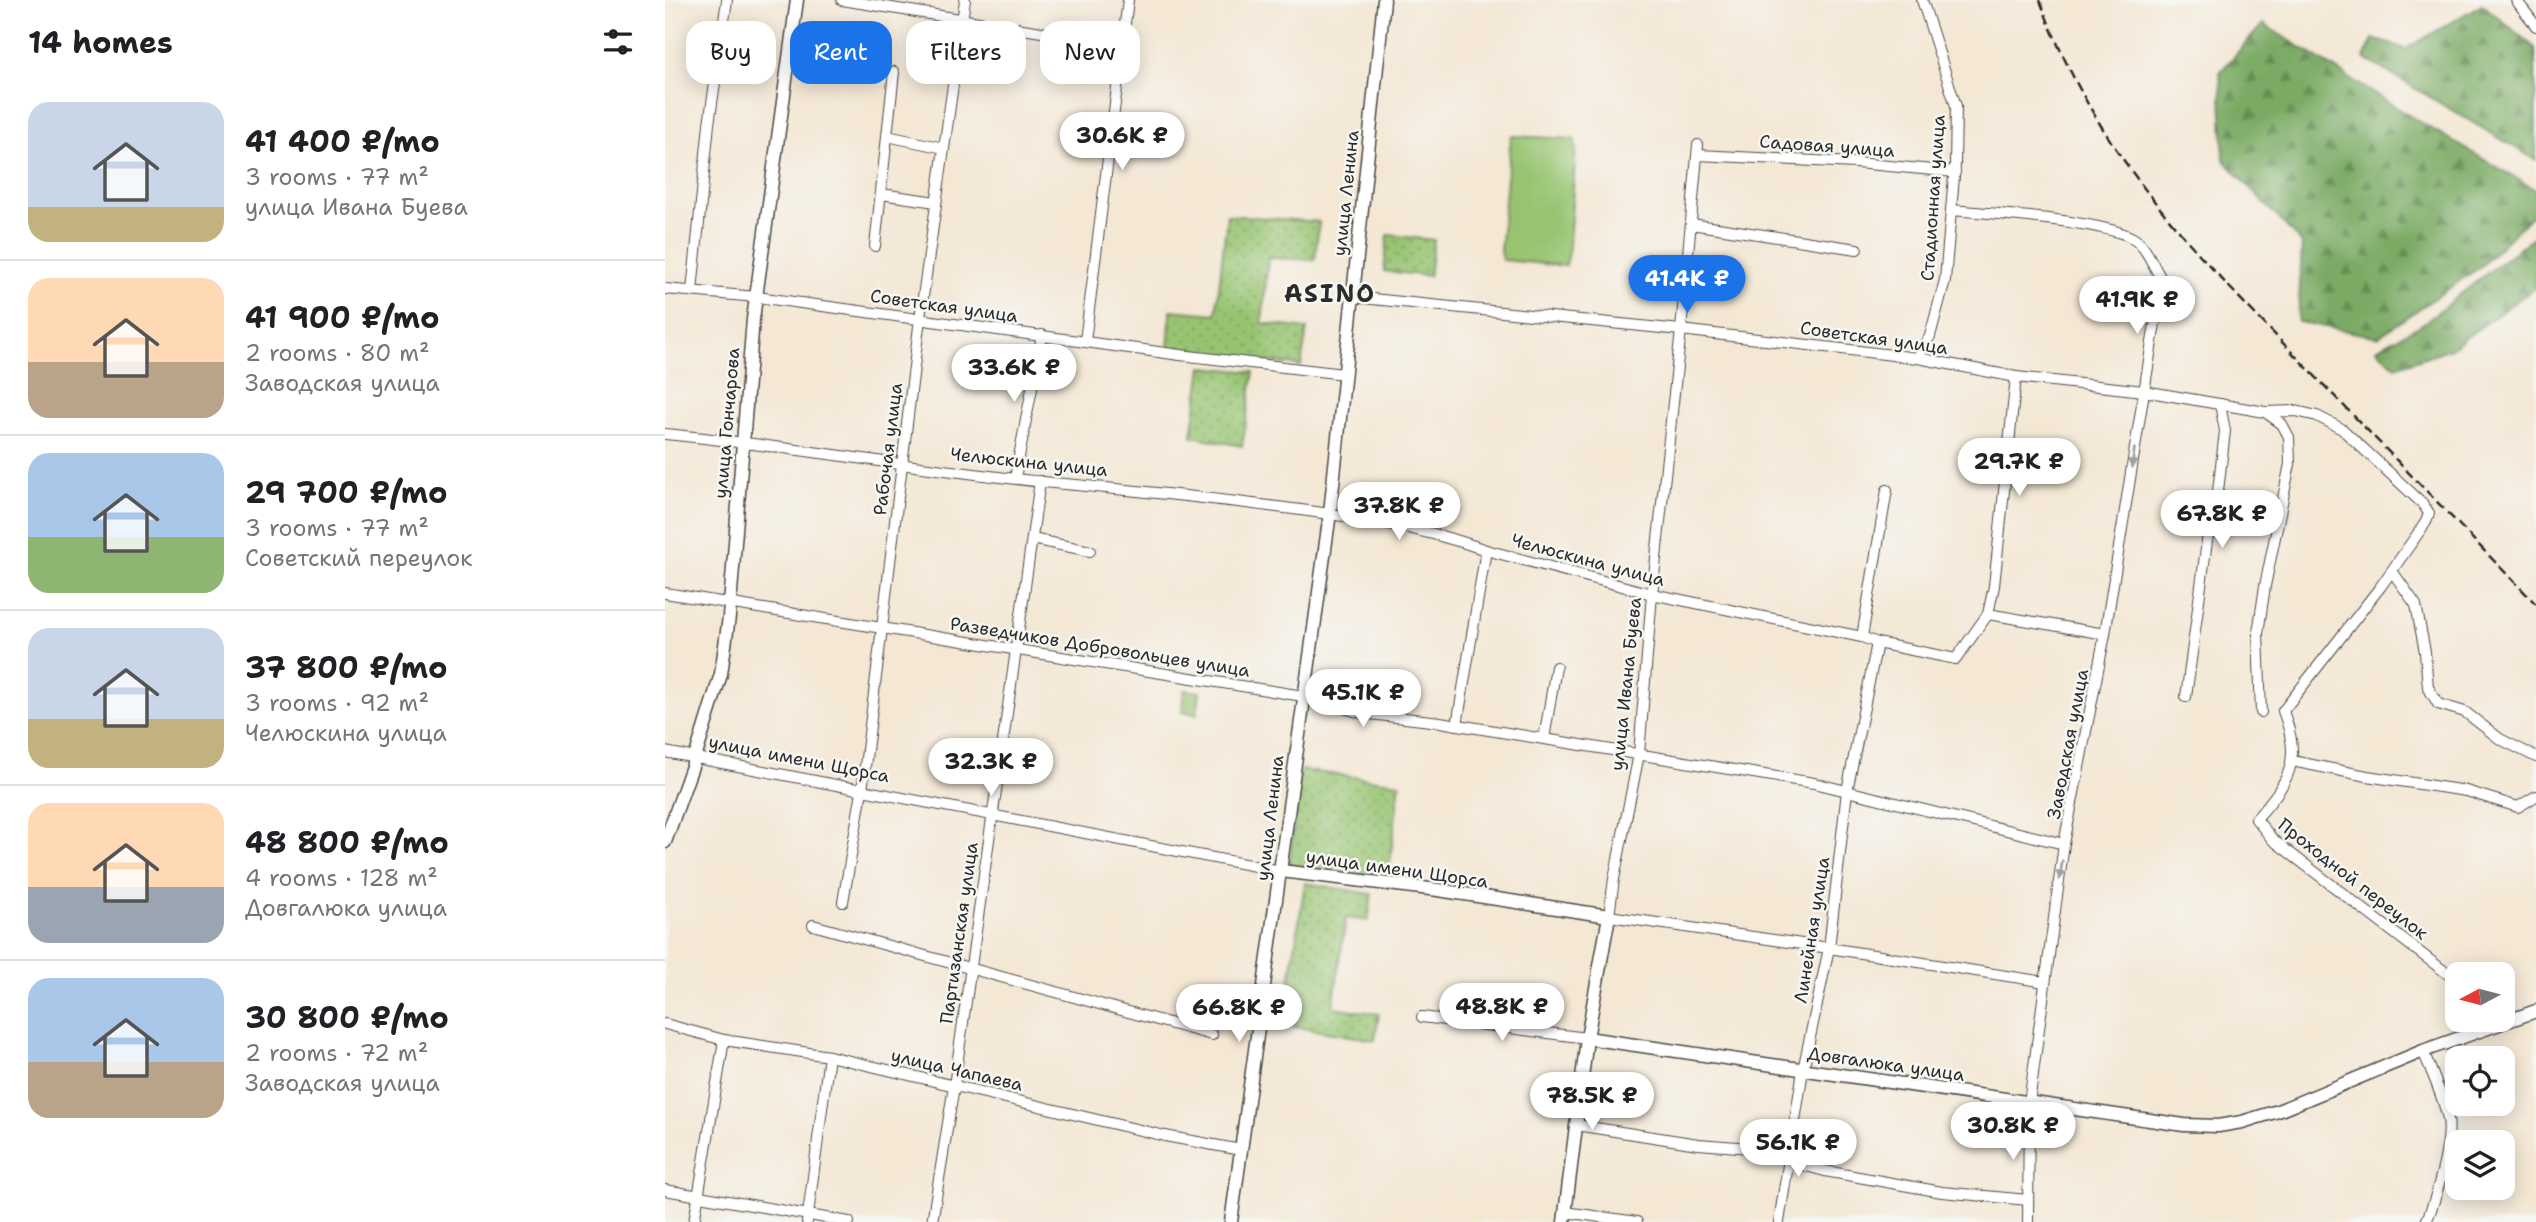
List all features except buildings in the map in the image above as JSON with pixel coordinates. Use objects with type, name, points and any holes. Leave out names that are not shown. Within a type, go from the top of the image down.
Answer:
[{"type":"street","points":[[692,291],[709,124],[727,0]]},
{"type":"street","name":"улица Гончарова","points":[[665,842],[721,674],[730,602],[757,297],[797,0]]},
{"type":"street","points":[[842,0],[962,21]]},
{"type":"street","name":"Рабочая улица","points":[[962,21],[965,0]]},
{"type":"street","points":[[1125,21],[1128,0]]},
{"type":"street","name":"улица Ленина","points":[[1231,1222],[1330,513],[1384,0]]},
{"type":"street","name":"Стадионная улица","points":[[1918,358],[1930,336],[1945,280],[1955,172],[1956,106],[1922,0]]},
{"type":"street","points":[[2516,0],[2536,26]]},
{"type":"street","points":[[875,246],[894,72]]},
{"type":"street","name":"Рабочая улица","points":[[843,902],[862,791],[920,318],[953,84]]},
{"type":"street","points":[[1085,341],[1117,84]]},
{"type":"street","points":[[887,136],[944,148]]},
{"type":"street","name":"Садовая улица","points":[[1698,150],[1955,172]]},
{"type":"street","name":"улица Ивана Буева","points":[[1564,1217],[1587,1038],[1639,754],[1652,594],[1698,150]]},
{"type":"street","points":[[881,194],[936,202]]},
{"type":"street","name":"Заводская улица","points":[[1951,209],[2120,231],[2137,241],[2162,280],[2105,634],[2064,844],[2029,1103],[2028,1222]]},
{"type":"street","points":[[1691,224],[1857,249]]},
{"type":"street","name":"Советская улица","points":[[665,289],[757,297],[1180,355],[1344,374]]},
{"type":"street","name":"Советская улица","points":[[1352,297],[1681,330],[1918,358],[2016,377],[2144,391],[2265,412],[2302,412],[2317,416],[2342,429],[2422,503],[2429,513],[2426,523],[2392,570]]},
{"type":"street","points":[[1015,478],[1042,335]]},
{"type":"street","points":[[2016,377],[1994,586],[1988,614],[2105,634]]},
{"type":"street","points":[[2186,697],[2207,541],[2220,479],[2225,431],[2220,404]]},
{"type":"street","points":[[2261,712],[2257,633],[2290,464],[2289,438],[2282,424],[2265,412]]},
{"type":"street","name":"Челюскина улица","points":[[665,434],[743,441],[1040,481],[1142,490],[1330,513],[1461,541],[1652,594],[1956,659],[1988,614]]},
{"type":"street","name":"Партизанская улица","points":[[932,1222],[954,1086],[1040,481]]},
{"type":"street","points":[[1862,637],[1887,490]]},
{"type":"street","points":[[1032,539],[1090,551]]},
{"type":"street","points":[[1457,725],[1486,550]]},
{"type":"street","points":[[2536,757],[2500,739],[2465,712],[2438,704],[2428,687],[2425,652],[2416,606],[2392,570],[2283,711],[2292,738],[2292,761],[2466,791],[2518,807],[2536,796]]},
{"type":"street","name":"Разведчиков Добровольцев улица","points":[[665,593],[1303,696],[1361,713],[1457,725],[1814,783],[2064,844]]},
{"type":"street","name":"Линейная улица","points":[[1779,1222],[1803,1070],[1829,948],[1847,791],[1877,643]]},
{"type":"street","points":[[1544,739],[1556,667]]},
{"type":"street","name":"улица имени Щорса","points":[[665,752],[1281,872],[1438,890],[2045,982]]},
{"type":"street","name":"Проходной переулок","points":[[2292,761],[2290,772],[2256,819],[2262,828],[2273,840],[2445,972]]},
{"type":"street","points":[[813,925],[1212,1035]]},
{"type":"street","name":"Довгалюка улица","points":[[2515,1016],[2536,1011]]},
{"type":"street","name":"Довгалюка улица","points":[[1422,1017],[1587,1038],[2184,1125],[2218,1126],[2278,1111],[2468,1032]]},
{"type":"street","name":"улица Чапаева","points":[[665,1024],[724,1040],[829,1056],[1165,1136],[1241,1150]]},
{"type":"street","points":[[694,1222],[724,1040]]},
{"type":"street","points":[[2423,1052],[2439,1089],[2448,1122],[2445,1154],[2436,1195],[2426,1222]]},
{"type":"street","points":[[807,1219],[829,1056]]},
{"type":"street","points":[[1576,1125],[1698,1144],[1790,1150],[1806,1166],[1825,1171],[1942,1192],[2028,1200]]},
{"type":"street","points":[[665,1190],[807,1219],[849,1222]]},
{"type":"street","points":[[1564,1217],[1637,1222]]},
{"type":"green space","points":[[2482,4],[2535,48],[2536,160],[2364,58],[2373,39],[2406,49]]},
{"type":"green space","points":[[2263,24],[2410,116],[2536,190],[2536,211],[2480,267],[2378,337],[2298,322],[2302,243],[2224,160],[2220,72]]},
{"type":"green space","points":[[1511,136],[1574,139],[1576,148],[1568,258],[1565,266],[1502,260],[1500,251]]},
{"type":"green space","points":[[1227,215],[1319,222],[1315,260],[1268,258],[1262,323],[1307,329],[1301,366],[1168,349],[1171,310],[1216,314]]},
{"type":"green space","points":[[1388,235],[1434,240],[1429,276],[1384,271]]},
{"type":"green space","points":[[2536,235],[2536,287],[2451,348],[2396,367],[2376,349],[2421,325]]},
{"type":"green space","points":[[1202,367],[1254,372],[1242,446],[1192,436]]},
{"type":"green space","points":[[1184,690],[1200,692],[1197,714],[1182,712]]},
{"type":"green space","points":[[1301,770],[1400,783],[1388,877],[1289,865]]},
{"type":"green space","points":[[1305,883],[1372,894],[1368,921],[1346,918],[1333,1007],[1379,1014],[1375,1040],[1283,1025]]},
{"type":"railway","points":[[2040,0],[2063,57],[2091,108],[2121,156],[2191,245],[2536,604]]},
{"type":"district","name":"ASINO","points":[[1330,294]]}]
